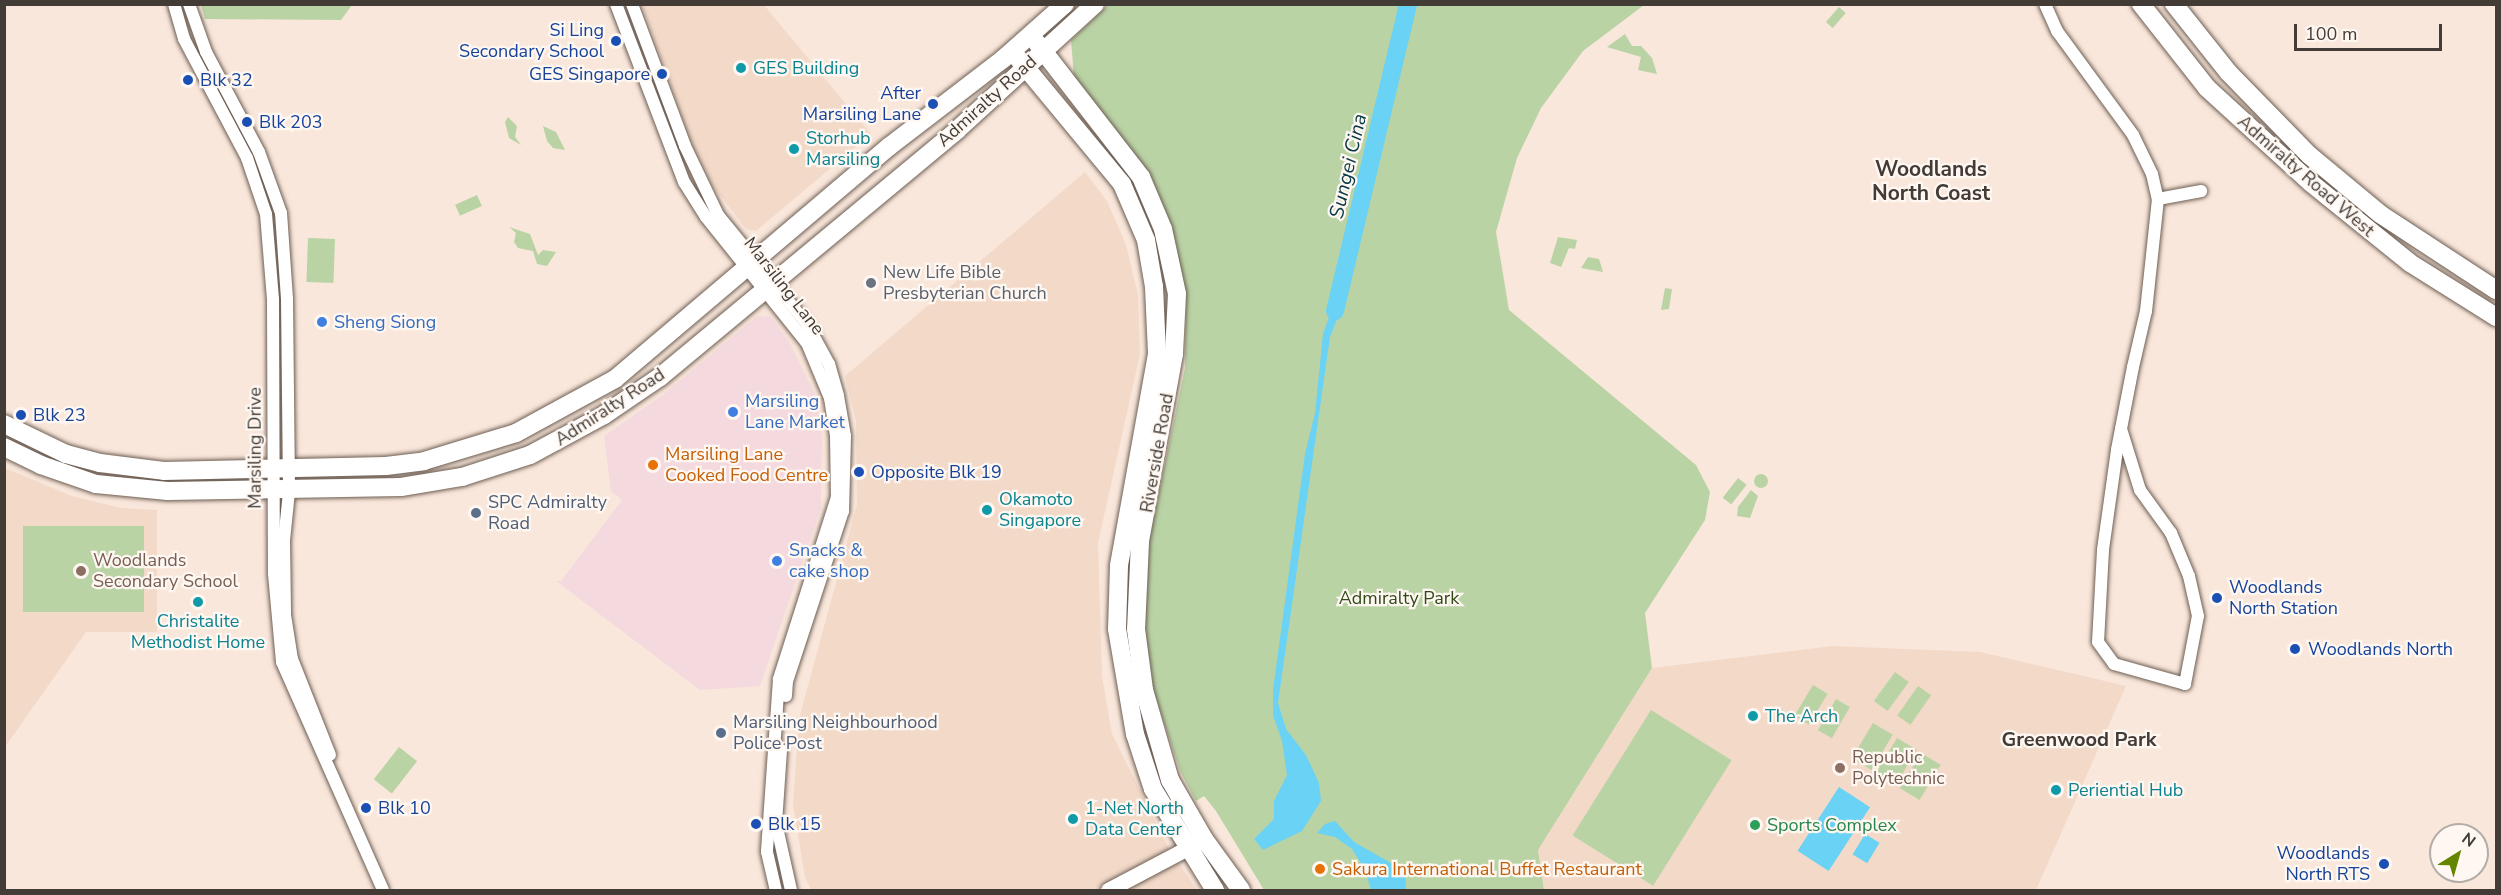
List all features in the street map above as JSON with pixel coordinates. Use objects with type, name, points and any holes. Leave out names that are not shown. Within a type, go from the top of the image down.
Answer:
[{"type":"main road","name":"Admiralty Road","points":[[4,424],[40,444],[100,463],[164,471],[424,461],[516,433],[615,379],[912,128],[1011,52],[1065,4]]},
{"type":"main road","name":"Admiralty Road","points":[[4,447],[41,465],[96,484],[168,491],[281,492],[429,483],[530,455],[634,397],[769,288],[957,130],[1095,4]]},
{"type":"main road","name":"Admiralty Road West","points":[[2141,4],[2207,88],[2251,130],[2410,263],[2496,317]]},
{"type":"main road","name":"Admiralty Road West","points":[[2174,4],[2228,72],[2309,155],[2380,214],[2496,290]]},
{"type":"main road","name":"Riverside Road","points":[[1030,34],[1141,177],[1163,229],[1177,294],[1174,354],[1137,567],[1136,629],[1144,690],[1156,740],[1170,780],[1204,839],[1241,891]]},
{"type":"main road","name":"Riverside Road","points":[[1011,52],[1122,184],[1146,240],[1154,287],[1157,354],[1119,566],[1117,629],[1127,695],[1144,764],[1153,789],[1215,891]]},
{"type":"street","name":"Marsiling Drive","points":[[174,4],[184,39],[247,158],[266,214],[273,299],[281,468]]},
{"type":"street","name":"Marsiling Drive","points":[[189,4],[206,52],[260,152],[281,213],[287,299],[281,492],[284,583],[292,658],[333,764],[391,891]]},
{"type":"street","name":"Marsiling Lane","points":[[616,4],[676,166],[706,217],[752,265]]},
{"type":"street","name":"Marsiling Lane","points":[[632,4],[685,146],[718,215],[807,344],[830,398],[836,436],[837,497],[827,548],[787,681],[776,823],[790,891]]},
{"type":"street","points":[[2045,4],[2057,31],[2133,135],[2152,174],[2158,199],[2146,311],[2121,429],[2103,550],[2098,642],[2114,664],[2185,684],[2198,616],[2189,576],[2170,533],[2140,490],[2121,429]]},
{"type":"street","points":[[2158,199],[2201,191]]},
{"type":"street","name":"Marsiling Drive","points":[[281,492],[274,574],[282,662],[383,891]]},
{"type":"street","name":"Marsiling Lane","points":[[776,891],[767,852],[779,679],[827,548]]},
{"type":"street","points":[[1108,891],[1204,839]]},
{"type":"shaded area","points":[[642,5],[764,5],[871,134],[756,231],[746,229],[713,186],[694,149]]},
{"type":"shaded area","points":[[1085,172],[1107,201],[1126,245],[1138,295],[1140,354],[1098,543],[1102,676],[1112,734],[1169,849],[1197,890],[811,890],[805,877],[793,804],[799,719],[857,505],[856,421],[845,376]]},
{"type":"shaded area","points":[[757,316],[771,317],[790,343],[816,396],[822,438],[821,508],[760,686],[700,690],[556,581],[561,581],[622,500],[611,491],[604,436],[664,394]]},
{"type":"shaded area","name":"Woodlands Secondary School","points":[[5,468],[72,496],[121,508],[157,510],[157,632],[86,632],[5,747]]},
{"type":"shaded area","name":"Republic Polytechnic","points":[[1833,646],[1980,652],[2126,686],[2036,890],[1544,890],[1538,850],[1652,668]]},
{"type":"green space","points":[[201,4],[352,5],[341,20],[205,19]]},
{"type":"green space","name":"Admiralty Park","points":[[1108,5],[1644,5],[1583,51],[1541,108],[1517,158],[1496,232],[1509,310],[1696,465],[1710,492],[1705,520],[1645,613],[1652,668],[1538,850],[1544,890],[1264,890],[1216,811],[1204,796],[1196,801],[1181,773],[1151,684],[1144,617],[1148,546],[1185,368],[1186,299],[1148,176],[1074,78],[1071,40]]},
{"type":"green space","points":[[1839,7],[1846,13],[1833,28],[1826,22]]},
{"type":"green space","points":[[1625,34],[1632,46],[1641,46],[1652,58],[1657,74],[1638,70],[1641,57],[1607,47]]},
{"type":"green space","points":[[508,117],[517,126],[515,137],[521,145],[509,138],[505,122]]},
{"type":"green space","points":[[543,126],[556,132],[565,150],[553,148],[547,141]]},
{"type":"green space","points":[[477,195],[482,206],[460,216],[455,205]]},
{"type":"green space","points":[[509,227],[530,234],[538,255],[543,250],[556,252],[547,266],[537,264],[533,251],[518,248],[514,242],[516,233]]},
{"type":"green space","points":[[1558,237],[1577,240],[1575,249],[1569,248],[1561,267],[1550,263]]},
{"type":"green space","points":[[308,238],[335,239],[333,283],[306,282]]},
{"type":"green space","points":[[1588,257],[1599,259],[1603,272],[1581,268]]},
{"type":"green space","points":[[1665,288],[1672,289],[1669,309],[1661,310]]},
{"type":"green space","points":[[1758,474],[1764,474],[1768,481],[1764,488],[1758,488],[1754,484],[1754,478]]},
{"type":"green space","points":[[1738,478],[1747,485],[1731,504],[1723,498]]},
{"type":"green space","points":[[1751,490],[1758,496],[1750,518],[1737,516],[1738,507]]},
{"type":"green space","points":[[23,526],[144,526],[144,612],[23,612]]},
{"type":"green space","points":[[1895,672],[1909,682],[1888,711],[1874,701]]},
{"type":"green space","points":[[1813,685],[1828,694],[1809,725],[1794,716]]},
{"type":"green space","points":[[1918,686],[1931,695],[1910,725],[1897,715]]},
{"type":"green space","points":[[1836,699],[1850,707],[1832,738],[1818,730]]},
{"type":"green space","points":[[1651,710],[1732,760],[1653,886],[1573,836]]},
{"type":"green space","points":[[1873,723],[1893,735],[1872,770],[1852,758]]},
{"type":"green space","points":[[1897,738],[1917,750],[1895,786],[1875,774]]},
{"type":"green space","points":[[399,747],[417,761],[392,793],[374,779]]},
{"type":"green space","points":[[1921,753],[1941,765],[1920,800],[1900,788]]},
{"type":"water","points":[[1339,289],[1348,291],[1330,337],[1278,703],[1286,729],[1306,755],[1319,783],[1321,801],[1302,831],[1263,850],[1254,839],[1274,819],[1274,801],[1287,775],[1282,741],[1273,715],[1273,690],[1305,454],[1315,413],[1323,334]]},
{"type":"water","points":[[1839,787],[1870,807],[1829,871],[1798,851]]},
{"type":"water","points":[[1335,821],[1354,842],[1405,871],[1406,890],[1371,890],[1365,870],[1352,849],[1335,837],[1317,833],[1325,824]]},
{"type":"water","points":[[1865,834],[1880,843],[1867,863],[1853,855]]},
{"type":"waterway","name":"Sungei Cina","points":[[1335,311],[1408,4]]},
{"type":"place","name":"Si Ling Secondary School","points":[[616,41]]},
{"type":"place","name":"GES Building","points":[[741,68]]},
{"type":"place","name":"GES Singapore","points":[[662,74]]},
{"type":"place","name":"Blk 32","points":[[188,80]]},
{"type":"place","name":"After Marsiling Lane","points":[[933,104]]},
{"type":"place","name":"Blk 203","points":[[247,122]]},
{"type":"place","name":"Storhub Marsiling","points":[[794,149]]},
{"type":"place","name":"New Life Bible Presbyterian Church","points":[[871,283]]},
{"type":"place","name":"Sheng Siong","points":[[322,322]]},
{"type":"place","name":"Marsiling Lane Market","points":[[733,412]]},
{"type":"place","name":"Blk 23","points":[[21,415]]},
{"type":"place","name":"Marsiling Lane Cooked Food Centre","points":[[653,465]]},
{"type":"place","name":"Opposite Blk 19","points":[[859,472]]},
{"type":"place","name":"Okamoto Singapore","points":[[987,510]]},
{"type":"place","name":"SPC Admiralty Road","points":[[476,513]]},
{"type":"place","name":"Snacks & cake shop","points":[[777,561]]},
{"type":"place","name":"Woodlands Secondary School","points":[[81,571]]},
{"type":"place","name":"Woodlands North Station","points":[[2217,598]]},
{"type":"place","name":"Christalite Methodist Home","points":[[198,602]]},
{"type":"place","name":"Woodlands North","points":[[2295,649]]},
{"type":"place","name":"The Arch","points":[[1753,716]]},
{"type":"place","name":"Marsiling Neighbourhood Police Post","points":[[721,733]]},
{"type":"place","name":"Republic Polytechnic","points":[[1840,768]]},
{"type":"place","name":"Periential Hub","points":[[2056,790]]},
{"type":"place","name":"Blk 10","points":[[366,808]]},
{"type":"place","name":"1-Net North Data Center","points":[[1073,819]]},
{"type":"place","name":"Blk 15","points":[[756,824]]},
{"type":"place","name":"Sports Complex","points":[[1755,825]]},
{"type":"place","name":"Woodlands North RTS","points":[[2384,864]]},
{"type":"place","name":"Sakura International Buffet Restaurant","points":[[1320,869]]},
{"type":"district","name":"Woodlands North Coast","points":[[1931,181]]},
{"type":"district","name":"Greenwood Park","points":[[2079,739]]}]
